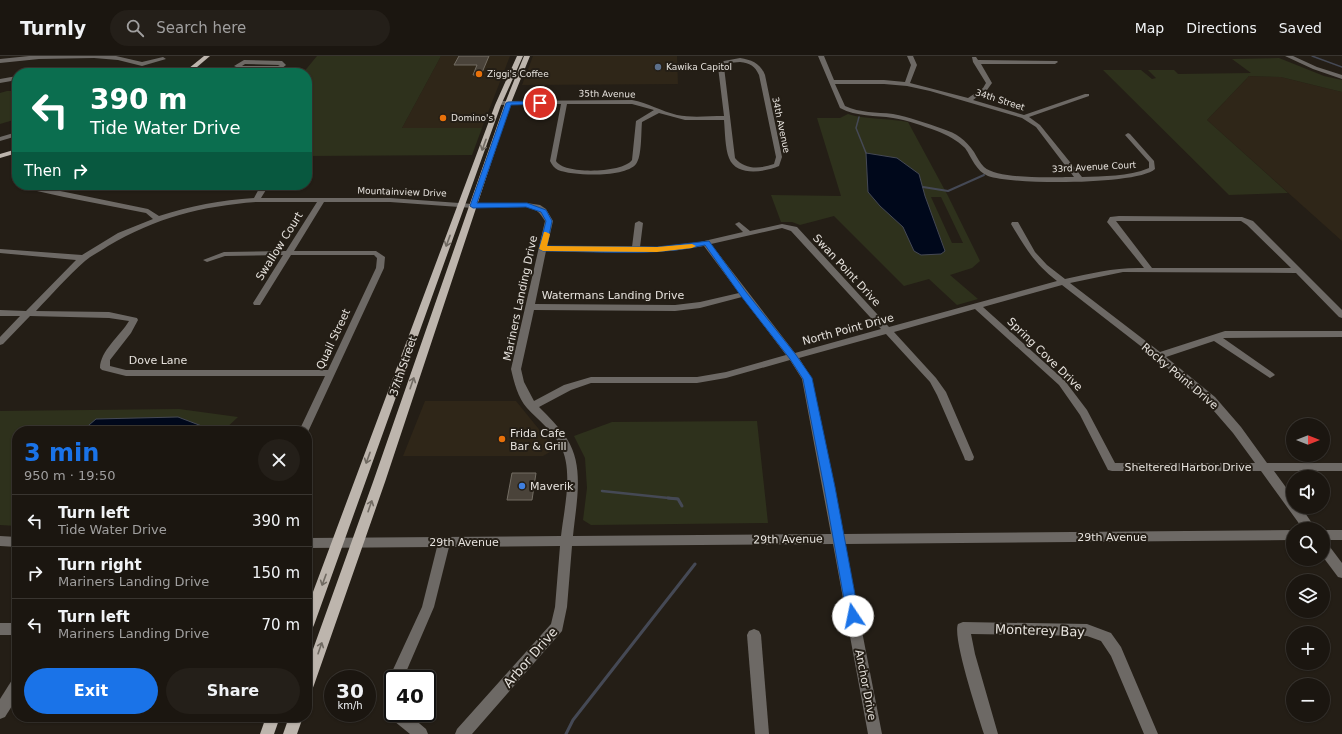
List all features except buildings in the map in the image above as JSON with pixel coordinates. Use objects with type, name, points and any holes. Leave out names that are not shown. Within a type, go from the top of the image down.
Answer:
[{"type":"main road","points":[[192,68],[207,56]]},
{"type":"main road","name":"37th Street","points":[[312,671],[358,542],[499,103],[520,56]]},
{"type":"main road","name":"37th Street","points":[[312,611],[467,205],[527,56]]},
{"type":"main road","points":[[0,156],[12,152]]},
{"type":"main road","points":[[267,734],[271,722]]},
{"type":"main road","points":[[290,734],[294,722]]},
{"type":"street","points":[[0,61],[38,56],[111,56],[131,60],[143,67],[163,59]]},
{"type":"street","points":[[821,56],[832,82],[884,82],[907,84],[969,100]]},
{"type":"street","points":[[907,84],[914,65],[910,56]]},
{"type":"street","name":"34th Street","points":[[969,100],[985,89],[989,83],[972,56]]},
{"type":"street","points":[[1288,56],[1315,68],[1342,77]]},
{"type":"street","points":[[726,118],[721,67],[726,62],[739,58]]},
{"type":"street","name":"34th Avenue","points":[[726,118],[732,158],[735,163],[751,169],[767,169],[777,165],[779,157],[760,68],[753,63],[739,58]]},
{"type":"street","points":[[244,62],[280,62],[283,65],[278,68],[243,68],[237,66],[244,62]]},
{"type":"street","points":[[976,62],[1055,62]]},
{"type":"street","points":[[0,81],[12,79]]},
{"type":"street","name":"33rd Avenue Court","points":[[832,82],[842,107],[854,113],[907,119],[946,132],[966,147],[978,166],[993,175],[1011,178],[1079,178],[1135,175],[1150,172],[1152,169],[1152,162],[1128,135]]},
{"type":"street","points":[[1024,117],[1087,94]]},
{"type":"street","name":"34th Street","points":[[969,100],[1024,117],[1038,126],[1079,178]]},
{"type":"street","name":"35th Avenue","points":[[499,103],[632,102],[648,106],[657,111],[687,118],[726,118]]},
{"type":"street","points":[[564,103],[553,161],[555,166],[574,171],[619,170],[631,165],[635,160],[639,121],[657,111]]},
{"type":"street","points":[[0,139],[12,135]]},
{"type":"street","points":[[41,190],[64,196],[148,211],[158,219]]},
{"type":"street","points":[[256,200],[262,190]]},
{"type":"street","name":"Mountainview Drive","points":[[0,342],[83,258],[121,235],[158,219],[188,209],[224,202],[256,200],[390,200],[467,205]]},
{"type":"street","name":"Swallow Court","points":[[257,303],[321,201]]},
{"type":"street","name":"Mariners Landing Drive","points":[[467,205],[527,205],[543,211],[549,221],[516,369],[518,382],[523,394],[531,406],[563,441],[569,455],[573,471],[566,541]]},
{"type":"street","points":[[1150,270],[1111,222],[1113,219],[1242,219],[1250,223],[1342,315]]},
{"type":"street","points":[[636,249],[639,223]]},
{"type":"street","points":[[739,224],[748,233]]},
{"type":"street","name":"Rocky Point Drive","points":[[1015,224],[1037,260],[1211,400],[1229,420],[1286,497]]},
{"type":"street","name":"Swan Point Drive","points":[[748,233],[782,226],[789,227],[798,233],[888,330],[920,366],[942,394],[969,457]]},
{"type":"street","points":[[543,249],[672,249],[748,233]]},
{"type":"street","name":"Anchor Drive","points":[[706,242],[793,357],[807,378],[875,734]]},
{"type":"street","points":[[0,251],[83,258]]},
{"type":"street","points":[[207,260],[224,254],[288,253]]},
{"type":"street","name":"Quail Street","points":[[288,253],[376,253],[381,257],[380,268],[306,426]]},
{"type":"street","name":"North Point Drive","points":[[531,406],[565,388],[580,382],[591,380],[697,380],[726,375],[1064,282],[1102,273],[1123,270],[1298,271]]},
{"type":"street","name":"Watermans Landing Drive","points":[[529,307],[675,308],[700,305],[744,294]]},
{"type":"street","name":"Spring Cove Drive","points":[[976,306],[1062,383],[1080,405],[1112,467]]},
{"type":"street","name":"Dove Lane","points":[[0,313],[109,316],[124,317],[134,320],[128,331],[105,360],[105,368],[126,373],[331,373]]},
{"type":"street","points":[[1158,356],[1225,334],[1342,334]]},
{"type":"street","points":[[1215,337],[1270,375]]},
{"type":"street","name":"Sheltered Harbor Drive","points":[[1112,467],[1342,466]]},
{"type":"street","name":"Rocky Point Drive","points":[[1298,514],[1305,522]]},
{"type":"street","name":"29th Avenue","points":[[312,543],[1286,535]]},
{"type":"street","points":[[1330,535],[1342,535]]},
{"type":"street","name":"Arbor Drive","points":[[462,734],[557,627],[561,607],[566,541]]},
{"type":"street","points":[[0,542],[12,542]]},
{"type":"street","points":[[400,670],[428,607],[444,542]]},
{"type":"street","points":[[1330,557],[1342,573]]},
{"type":"street","name":"Monterey Bay","points":[[991,734],[968,654],[963,628],[1087,630],[1106,637],[1116,652],[1151,734]]},
{"type":"street","points":[[0,629],[12,629]]},
{"type":"street","points":[[754,635],[762,734]]},
{"type":"street","points":[[0,712],[12,693]]},
{"type":"street","points":[[406,722],[421,734]]},
{"type":"shaded area","points":[[441,56],[510,56],[482,128],[402,128]]},
{"type":"shaded area","points":[[533,56],[677,56],[678,84],[522,85]]},
{"type":"shaded area","points":[[1249,76],[1281,77],[1342,92],[1342,241],[1207,120]]},
{"type":"shaded area","points":[[425,401],[516,401],[555,449],[543,456],[403,456]]},
{"type":"green space","points":[[317,56],[441,56],[402,128],[482,128],[472,155],[312,156],[312,68],[307,68]]},
{"type":"green space","points":[[1279,58],[1324,76],[1342,80],[1342,92],[1281,77],[1249,76],[1207,120],[1288,193],[1229,195],[1103,70],[1141,70],[1152,79],[1156,78],[1148,70],[1174,70],[1178,74],[1251,73],[1232,59]]},
{"type":"green space","points":[[12,91],[12,120],[0,124],[0,93]]},
{"type":"green space","points":[[848,114],[908,122],[948,196],[980,261],[972,268],[950,275],[978,299],[957,305],[929,279],[904,286],[834,216],[800,225],[792,222],[781,222],[771,195],[841,196],[817,118],[840,118]],"holes":[[[919,174],[925,196],[945,250],[914,251],[904,227],[880,206],[868,192]],[[931,197],[941,197],[963,243],[952,243]]]},
{"type":"green space","points":[[179,409],[238,417],[228,426],[12,426],[12,526],[0,525],[0,411]]},
{"type":"green space","points":[[757,421],[768,523],[591,525],[583,520],[587,488],[585,458],[574,436],[612,422]]},
{"type":"water","points":[[866,153],[897,158],[919,174],[925,196],[945,251],[941,254],[921,255],[914,251],[903,227],[880,206],[868,192]]},
{"type":"water","points":[[178,417],[202,426],[88,426],[96,419]]},
{"type":"waterway","points":[[1312,56],[1342,67]]},
{"type":"waterway","points":[[859,117],[856,128],[866,153]]},
{"type":"waterway","points":[[923,187],[948,191],[984,175]]},
{"type":"waterway","points":[[602,491],[678,499]]},
{"type":"waterway","points":[[668,498],[678,499]]},
{"type":"waterway","points":[[678,499],[682,506]]},
{"type":"waterway","points":[[566,734],[573,720],[695,564]]},
{"type":"slow traffic","points":[[546,234],[543,249],[672,249],[692,246]]},
{"type":"place","name":"Kawika Capitol","points":[[658,67]]},
{"type":"place","name":"Ziggi's Coffee","points":[[479,74]]},
{"type":"place","name":"Domino's","points":[[443,118]]},
{"type":"place","name":"Frida Cafe Bar & Grill","points":[[502,439]]},
{"type":"place","name":"Maverik","points":[[522,486]]},
{"type":"route","points":[[540,103],[508,103],[473,206],[527,205],[536,207],[543,211],[549,221],[543,249],[672,249],[706,242],[793,357],[807,378],[853,616]]}]
